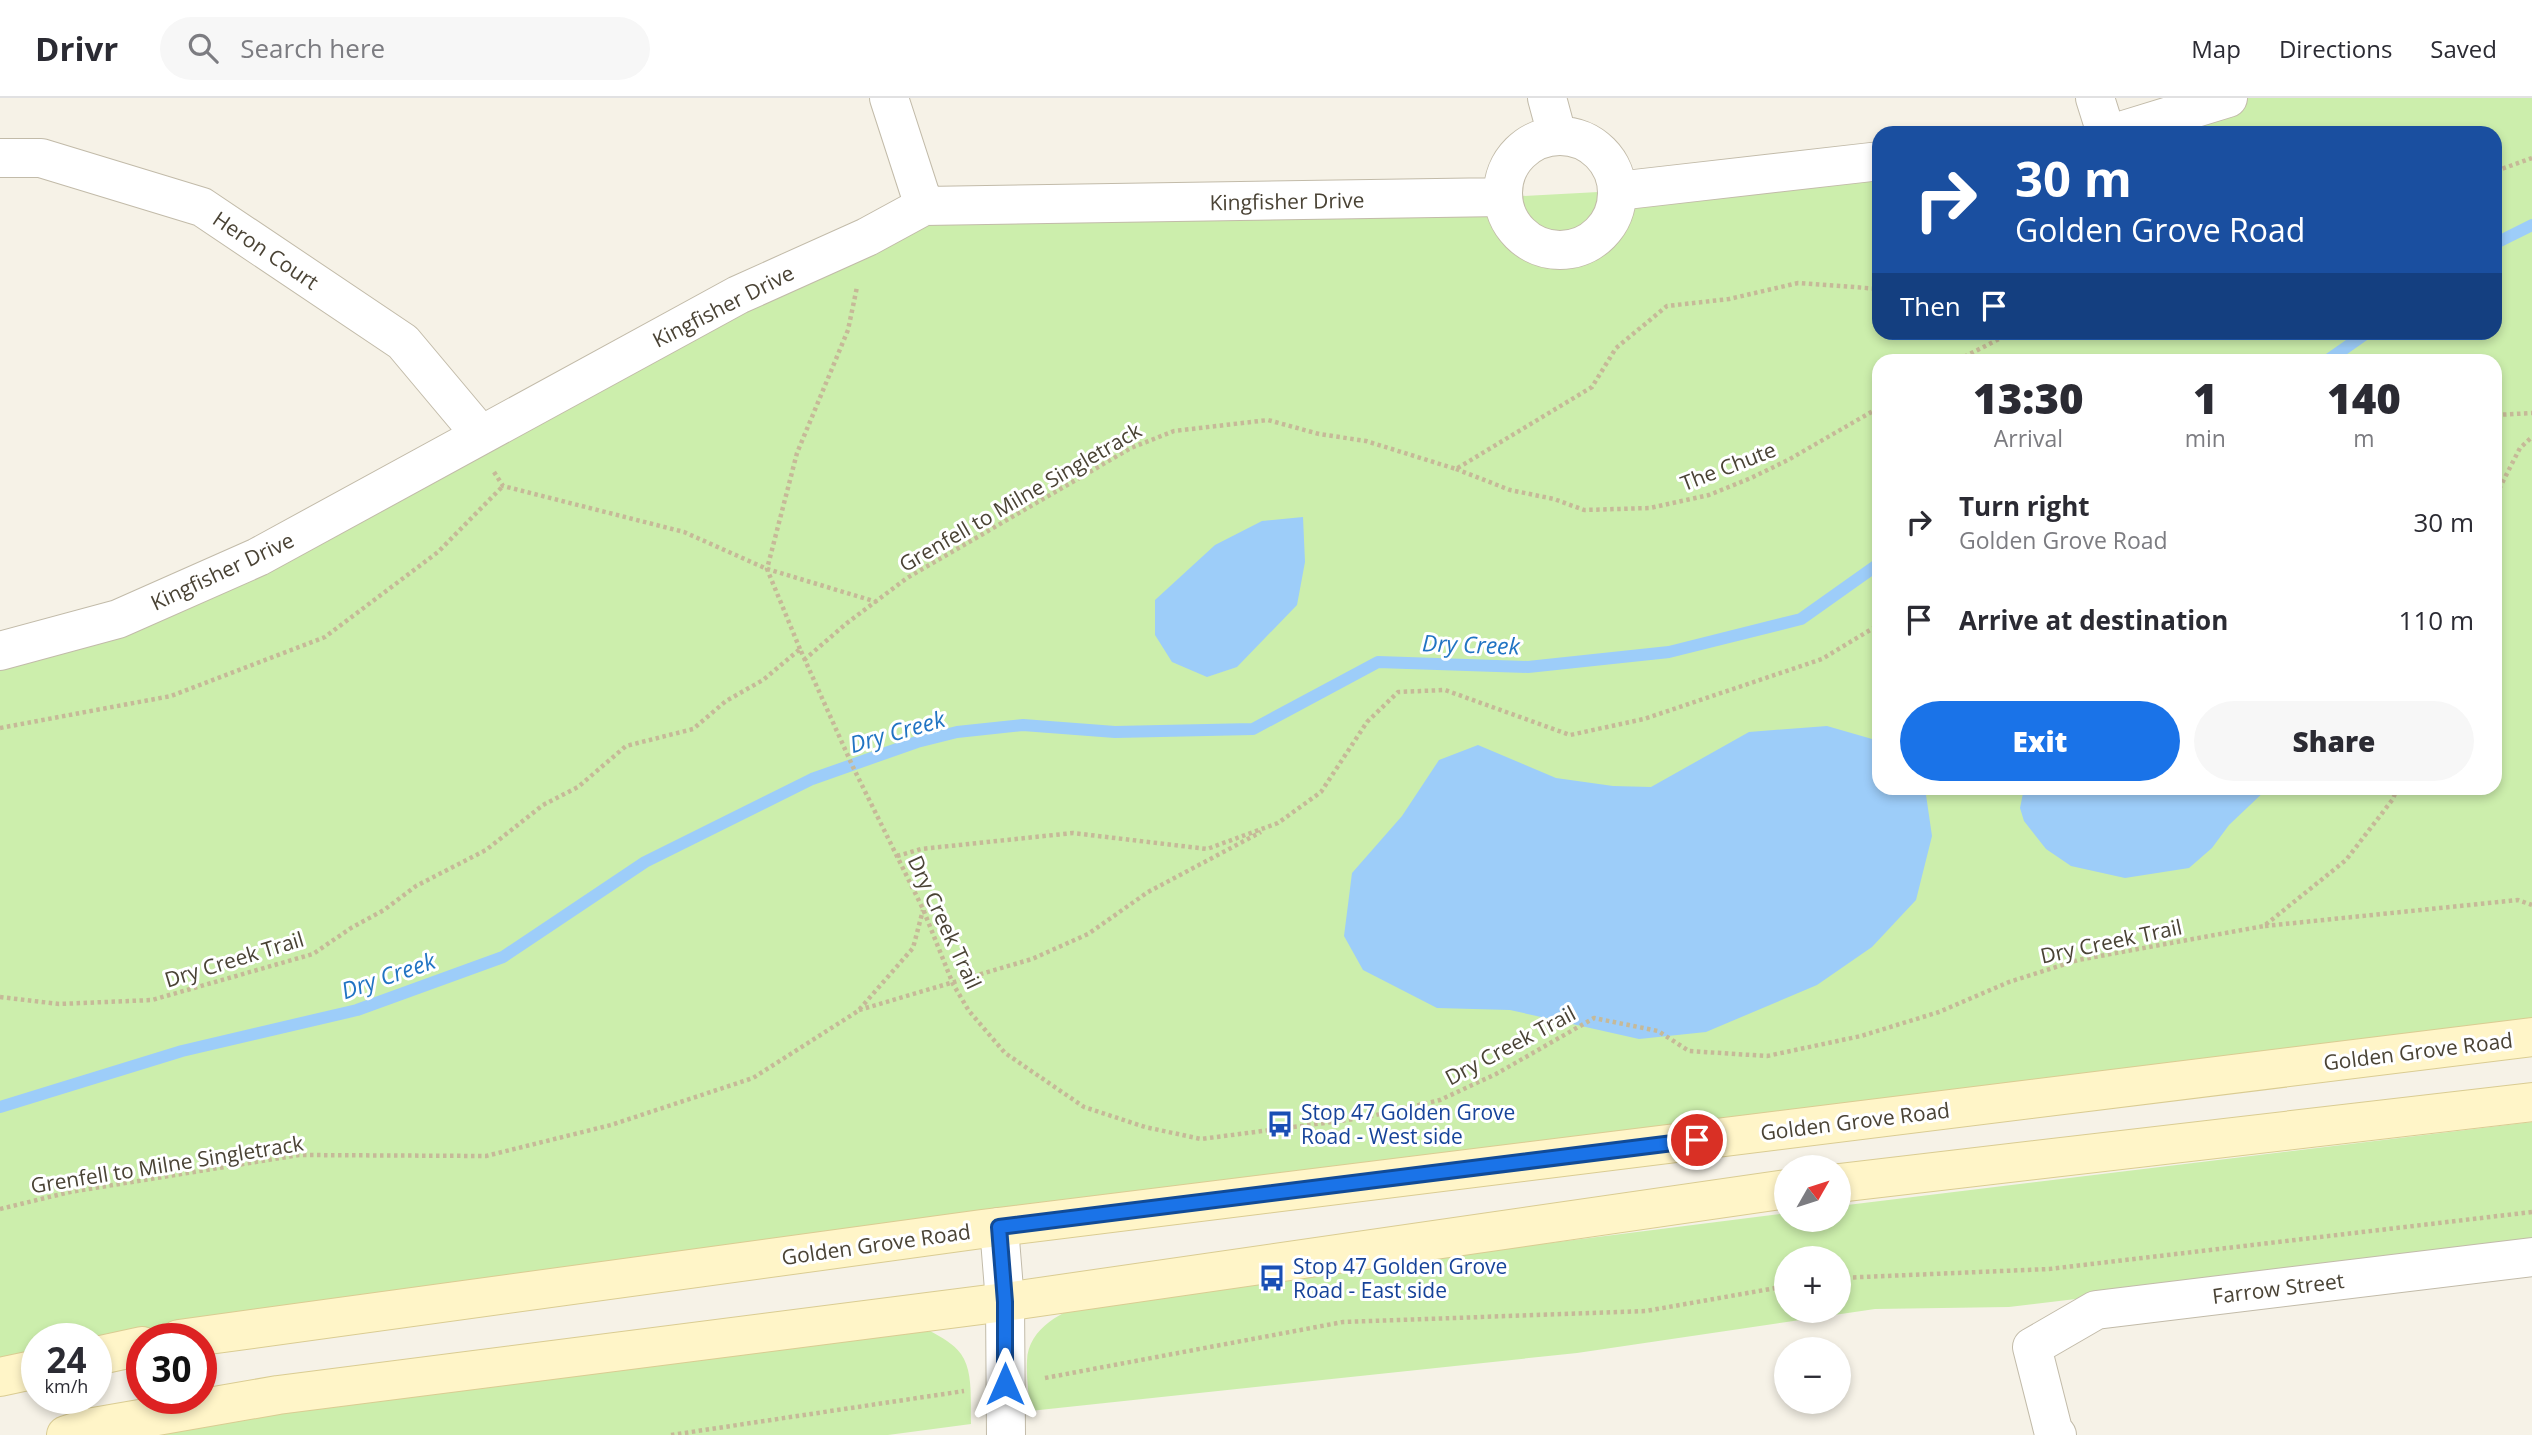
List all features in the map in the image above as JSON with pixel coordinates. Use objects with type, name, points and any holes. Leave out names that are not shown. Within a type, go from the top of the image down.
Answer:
[{"type":"main road","name":"Golden Grove Road","points":[[217,1334],[999,1227],[2532,1037]]},
{"type":"main road","points":[[1852,1181],[2532,1102]]},
{"type":"main road","points":[[66,1435],[88,1428],[278,1395],[1005,1302],[1774,1191]]},
{"type":"main road","points":[[0,1377],[21,1372]]},
{"type":"street","points":[[889,98],[924,206]]},
{"type":"street","points":[[1547,98],[1557,135]]},
{"type":"street","points":[[2095,98],[2104,126]]},
{"type":"street","points":[[2137,126],[2228,98]]},
{"type":"street","points":[[1557,135],[1575,137],[1592,145],[1605,158],[1614,173],[1617,191],[1615,211],[1605,228],[1591,242],[1573,249],[1553,250],[1534,245],[1518,233],[1508,216],[1503,197],[1507,171],[1523,148],[1539,139],[1557,135]]},
{"type":"street","name":"Heron Court","points":[[0,159],[41,158],[202,206],[403,342],[481,435]]},
{"type":"street","points":[[1617,191],[1872,162]]},
{"type":"street","name":"Kingfisher Drive","points":[[0,651],[118,619],[258,557],[738,295],[867,237],[924,206],[1503,197]]},
{"type":"street","points":[[999,1227],[1005,1302],[1006,1435]]},
{"type":"street","name":"Farrow Street","points":[[2057,1435],[2053,1430],[2032,1347],[2096,1310],[2532,1257]]},
{"type":"path","points":[[2502,169],[2532,158]]},
{"type":"path","points":[[800,649],[767,569],[797,453],[848,330],[867,237]]},
{"type":"path","points":[[1455,469],[1592,387],[1616,348],[1667,306],[1729,299],[1798,283],[1872,288]]},
{"type":"path","points":[[1970,354],[1997,340]]},
{"type":"path","name":"The Chute","points":[[1455,469],[1510,490],[1554,499],[1584,510],[1650,508],[1709,495],[1751,478],[1872,412]]},
{"type":"path","points":[[2502,415],[2532,413]]},
{"type":"path","name":"Grenfell to Milne Singletrack","points":[[804,660],[846,623],[907,578],[1131,448],[1174,430],[1268,420],[1319,434],[1366,441],[1455,469]]},
{"type":"path","points":[[481,435],[491,466],[503,486],[684,532],[767,569],[877,602]]},
{"type":"path","points":[[2502,483],[2520,448],[2532,437]]},
{"type":"path","points":[[0,728],[171,696],[325,637],[438,552],[503,486]]},
{"type":"path","points":[[858,1011],[1032,959],[1088,934],[1147,892],[1278,823],[1321,792],[1367,722],[1398,692],[1445,690],[1570,735],[1644,719],[1822,659],[1872,629]]},
{"type":"path","name":"Dry Creek Trail","points":[[0,997],[59,1004],[152,1000],[313,954],[384,910],[416,886],[485,850],[543,805],[578,787],[626,746],[693,729],[726,701],[763,680],[800,649],[923,909],[953,984],[969,1011],[1005,1053],[1084,1107],[1145,1127],[1201,1139],[1363,1118],[1440,1100],[1496,1074],[1594,1018],[1658,1031],[1689,1051],[1767,1056],[1861,1036],[1939,1012],[2009,982],[2078,960],[2264,926],[2346,860],[2394,795]]},
{"type":"path","points":[[897,856],[921,849],[1073,833],[1207,849],[1278,823]]},
{"type":"path","points":[[2264,926],[2518,900],[2532,905]]},
{"type":"path","name":"Grenfell to Milne Singletrack","points":[[0,1209],[70,1192],[299,1155],[486,1156],[611,1125],[753,1078],[858,1011],[913,948],[923,909]]},
{"type":"path","points":[[1851,1277],[2049,1269],[2532,1212]]},
{"type":"path","points":[[671,1435],[1005,1384],[1343,1322],[1646,1311],[1774,1288]]},
{"type":"green space","points":[[2228,98],[2532,98],[2532,1037],[217,1334],[217,1323],[126,1323],[126,1339],[112,1339],[112,1323],[21,1323],[21,1372],[0,1377],[0,651],[118,619],[924,206],[1503,197],[1617,191],[1872,162],[1872,340],[2502,340],[2502,126],[2137,126]]},
{"type":"green space","points":[[2532,1122],[2532,1244],[2009,1307],[1875,1309],[1851,1313],[1851,1246],[1774,1246],[1774,1323],[1780,1323],[1577,1353],[1030,1411],[1027,1361],[1034,1339],[1059,1315],[1091,1301],[1774,1215],[1774,1232],[1852,1232],[1852,1204]]},
{"type":"green space","points":[[930,1331],[955,1347],[965,1361],[971,1388],[971,1424],[888,1435],[156,1435],[282,1413]]},
{"type":"water","points":[[1303,517],[1305,562],[1297,605],[1237,667],[1207,677],[1172,662],[1155,635],[1155,600],[1215,545],[1262,521]]},
{"type":"water","points":[[1827,726],[1872,739],[1872,795],[1926,795],[1932,836],[1916,900],[1872,947],[1817,985],[1706,1032],[1639,1039],[1510,1010],[1437,1008],[1363,970],[1344,936],[1352,873],[1402,816],[1439,760],[1478,745],[1556,778],[1613,786],[1651,787],[1749,732]]},
{"type":"water","points":[[2023,795],[2261,795],[2229,825],[2212,848],[2189,868],[2125,878],[2071,866],[2046,849],[2024,821],[2020,808]]},
{"type":"waterway","name":"Dry Creek","points":[[2502,240],[2532,225]]},
{"type":"waterway","name":"Dry Creek","points":[[2337,354],[2357,340]]},
{"type":"waterway","name":"Dry Creek","points":[[0,1107],[182,1051],[357,1010],[503,957],[645,862],[812,779],[917,742],[957,732],[1023,725],[1115,732],[1253,729],[1378,662],[1528,667],[1669,652],[1801,619],[1872,569]]},
{"type":"place","name":"Stop 47 Golden Grove Road - West side","points":[[1280,1124]]},
{"type":"place","name":"Stop 47 Golden Grove Road - East side","points":[[1272,1278]]},
{"type":"route","points":[[1005,1384],[1005,1302],[999,1227],[1697,1140]]}]
